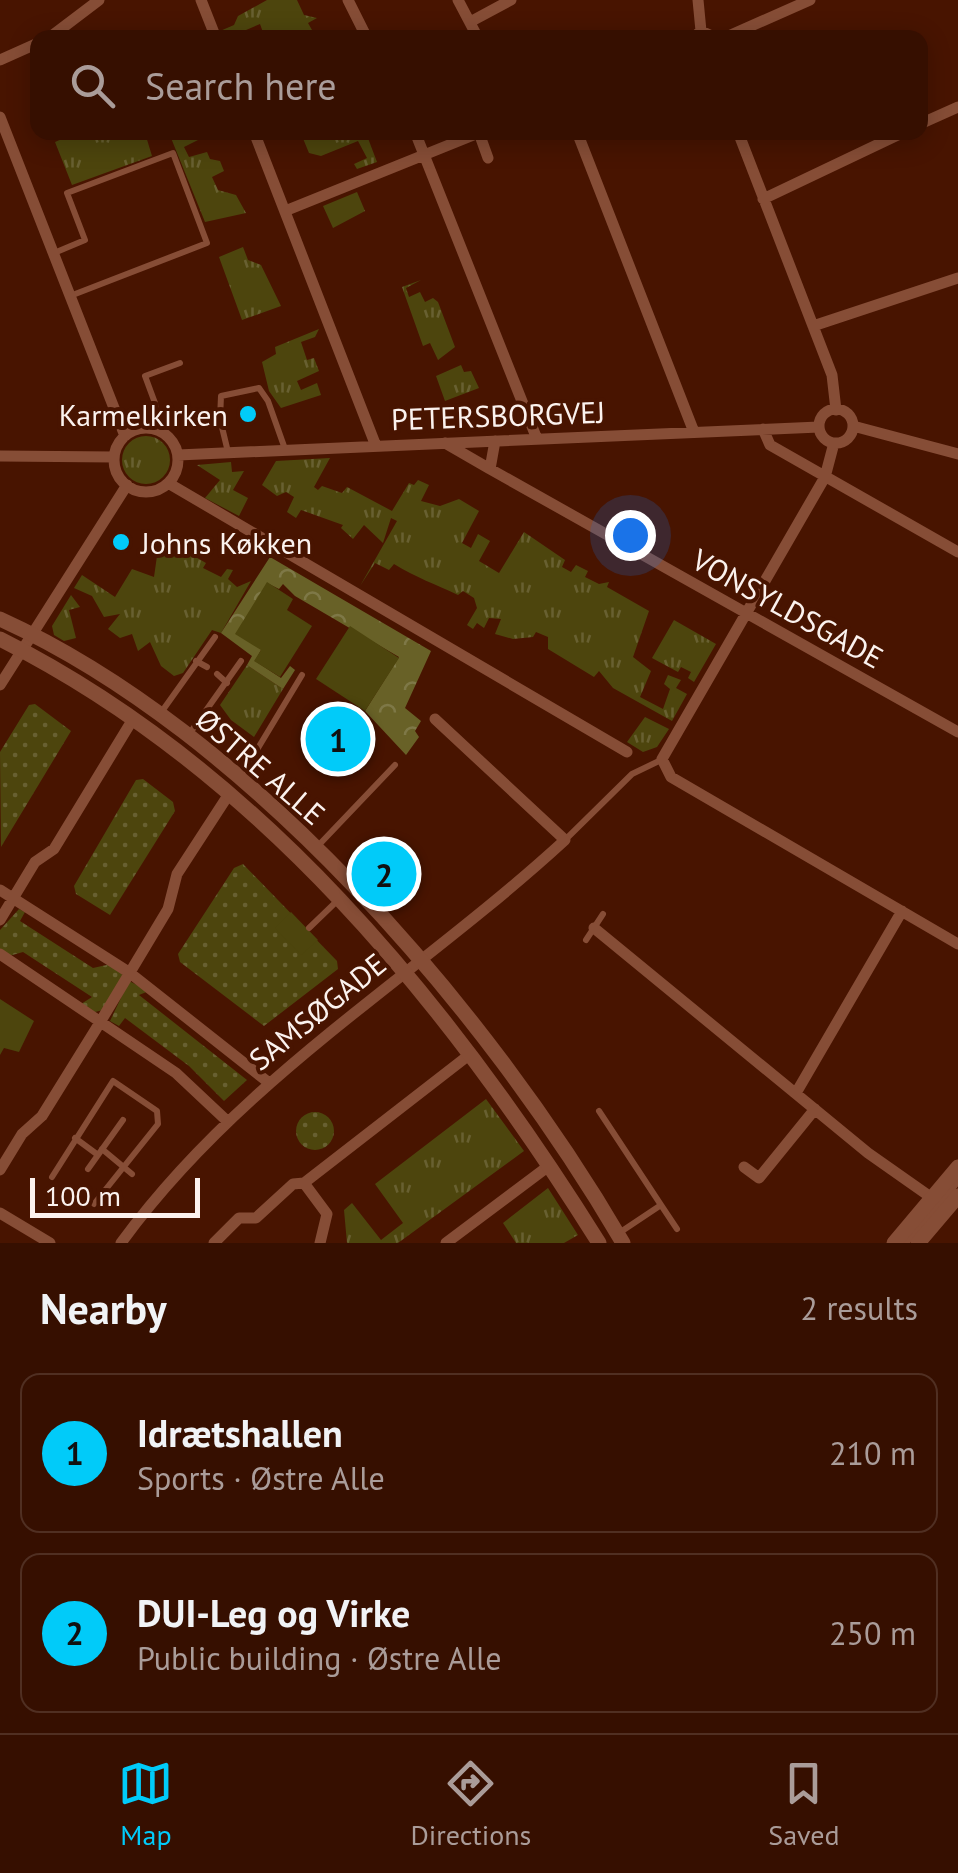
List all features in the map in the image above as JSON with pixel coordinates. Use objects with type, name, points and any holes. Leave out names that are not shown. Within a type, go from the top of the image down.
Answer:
[{"type":"street","points":[[60,30],[99,0]]},
{"type":"street","points":[[201,0],[213,30]]},
{"type":"street","points":[[348,0],[363,30]]},
{"type":"street","points":[[458,0],[474,30]]},
{"type":"street","points":[[470,22],[510,0]]},
{"type":"street","points":[[697,30],[698,0]]},
{"type":"street","points":[[742,30],[810,0]]},
{"type":"street","points":[[0,60],[30,47]]},
{"type":"street","points":[[928,120],[958,107]]},
{"type":"street","points":[[0,118],[4,137],[124,436]]},
{"type":"street","points":[[257,140],[376,446]]},
{"type":"street","points":[[419,140],[538,439]]},
{"type":"street","points":[[285,210],[462,140]]},
{"type":"street","points":[[482,140],[488,158]]},
{"type":"street","points":[[579,140],[694,432]]},
{"type":"street","points":[[741,140],[832,375],[836,410]]},
{"type":"street","points":[[764,199],[887,140]]},
{"type":"street","points":[[813,326],[958,278]]},
{"type":"street","points":[[836,410],[850,416],[853,426],[850,437],[834,443],[825,439],[820,427],[822,417],[836,410]]},
{"type":"street","points":[[853,426],[958,454]]},
{"type":"street","name":"PETERSBORGVEJ","points":[[178,455],[820,427]]},
{"type":"street","points":[[140,428],[158,430],[172,440],[178,455],[177,470],[168,484],[144,492],[127,486],[119,478],[114,456],[124,436],[140,428]]},
{"type":"street","points":[[763,429],[770,445],[958,552]]},
{"type":"street","points":[[490,469],[494,441]]},
{"type":"street","name":"VONSYLDSGADE","points":[[445,443],[958,732]]},
{"type":"street","points":[[834,443],[824,477],[662,759],[671,777],[958,944]]},
{"type":"street","points":[[0,456],[114,456]]},
{"type":"street","points":[[168,484],[627,752]]},
{"type":"street","points":[[0,684],[127,486]]},
{"type":"street","name":"ØSTRE ALLE","points":[[0,619],[33,636],[188,737],[240,779],[314,850],[419,961],[527,1098],[620,1239]]},
{"type":"street","name":"ØSTRE ALLE","points":[[0,639],[133,718],[229,794],[338,900],[470,1055],[550,1166],[599,1243]]},
{"type":"street","points":[[0,920],[35,862],[54,849],[133,718]]},
{"type":"street","points":[[435,718],[566,840]]},
{"type":"street","points":[[0,1170],[22,1134],[42,1116],[130,973],[168,909],[177,874],[229,794]]},
{"type":"street","name":"SAMSØGADE","points":[[121,1243],[167,1183],[226,1120],[566,840]]},
{"type":"street","points":[[0,890],[130,973],[268,1082]]},
{"type":"street","points":[[796,1093],[902,912]]},
{"type":"street","points":[[594,928],[931,1206]]},
{"type":"street","points":[[0,954],[176,1073],[226,1120]]},
{"type":"street","points":[[214,1243],[239,1218],[256,1218],[293,1184],[304,1183],[470,1055]]},
{"type":"street","points":[[744,1167],[759,1178],[815,1109]]},
{"type":"street","points":[[446,1243],[550,1166]]},
{"type":"street","points":[[894,1243],[931,1206],[958,1168]]},
{"type":"street","points":[[304,1183],[327,1214],[320,1243]]},
{"type":"street","points":[[916,1243],[958,1196]]},
{"type":"street","points":[[0,1213],[50,1243]]},
{"type":"lane","points":[[52,254],[85,240],[67,193],[173,152],[208,243],[68,297]]},
{"type":"lane","points":[[158,430],[155,403],[145,376],[180,363]]},
{"type":"lane","points":[[228,453],[220,419],[221,396],[244,388],[259,388],[268,401],[285,450]]},
{"type":"lane","points":[[159,716],[215,638]]},
{"type":"lane","points":[[188,737],[241,660]]},
{"type":"lane","points":[[196,661],[207,667]]},
{"type":"lane","points":[[217,674],[226,682]]},
{"type":"lane","points":[[240,779],[302,675]]},
{"type":"lane","name":"SAMSØGADE","points":[[566,840],[632,774],[662,759]]},
{"type":"lane","points":[[314,850],[395,765]]},
{"type":"lane","points":[[309,928],[338,900]]},
{"type":"lane","points":[[586,940],[603,914]]},
{"type":"lane","points":[[52,1176],[113,1081],[158,1111],[160,1118],[94,1204]]},
{"type":"lane","points":[[599,1111],[677,1229]]},
{"type":"lane","points":[[88,1169],[123,1120]]},
{"type":"lane","points":[[75,1138],[132,1174]]},
{"type":"lane","points":[[906,1243],[931,1206],[958,1182]]},
{"type":"lane","points":[[620,1239],[662,1205]]},
{"type":"lane","points":[[916,1243],[931,1206]]},
{"type":"green space","points":[[267,0],[297,0],[304,15],[317,18],[308,23],[312,30],[262,30],[260,24],[246,30],[222,30],[234,25],[238,16]]},
{"type":"green space","points":[[147,140],[152,156],[72,185],[55,142]]},
{"type":"green space","points":[[172,140],[198,140],[184,147],[189,157],[207,152],[210,159],[220,161],[224,171],[212,177],[218,190],[236,195],[246,213],[205,222]]},
{"type":"green space","points":[[304,140],[369,140],[377,162],[357,169],[354,164],[367,158],[358,141],[321,156],[309,153]]},
{"type":"green space","points":[[357,192],[365,211],[333,228],[323,206]]},
{"type":"green space","points":[[243,247],[248,260],[261,265],[281,306],[242,320],[219,257]]},
{"type":"green space","points":[[421,280],[406,288],[409,297],[420,292],[425,302],[433,298],[438,302],[455,347],[438,360],[430,343],[423,346],[402,287]]},
{"type":"green space","points":[[319,329],[315,337],[301,342],[307,360],[314,358],[319,371],[297,381],[301,390],[317,383],[321,395],[281,408],[269,391],[262,362],[276,354],[275,347]]},
{"type":"green space","points":[[461,365],[464,372],[471,371],[479,388],[445,401],[436,376]]},
{"type":"green space","points":[[146,436],[163,443],[170,460],[163,477],[146,484],[129,477],[122,460],[129,443]]},
{"type":"green space","points":[[330,458],[314,487],[318,490],[322,486],[342,493],[347,487],[392,511],[409,483],[414,485],[418,480],[429,485],[421,501],[440,506],[459,499],[479,511],[462,543],[471,548],[478,534],[490,541],[479,561],[499,573],[524,532],[565,560],[562,567],[571,572],[576,565],[588,571],[585,577],[599,584],[609,582],[607,587],[649,611],[633,657],[651,671],[640,697],[663,709],[670,689],[664,684],[668,675],[681,680],[676,688],[687,694],[672,721],[613,688],[599,671],[594,677],[548,649],[548,637],[536,632],[533,637],[513,639],[495,634],[501,619],[489,618],[484,628],[477,623],[473,629],[467,625],[477,608],[474,598],[463,591],[458,595],[394,564],[389,570],[375,563],[360,586],[397,521],[391,518],[383,543],[364,525],[353,539],[341,528],[343,525],[301,510],[296,518],[287,512],[294,497],[286,492],[277,496],[262,485],[276,461]]},
{"type":"green space","points":[[231,462],[232,472],[244,471],[233,490],[248,498],[239,516],[205,498],[220,480],[197,465]]},
{"type":"green space","points":[[183,536],[194,550],[192,555],[206,563],[203,568],[221,577],[227,569],[233,570],[228,579],[237,587],[251,581],[221,633],[212,630],[183,673],[174,676],[161,666],[150,642],[138,651],[132,634],[120,638],[108,629],[120,614],[104,617],[92,596],[74,588],[82,575],[115,597],[132,569],[154,577],[158,549],[171,557]]},
{"type":"green space","points":[[270,557],[431,651],[405,708],[421,721],[415,731],[419,737],[406,755],[365,711],[399,657],[295,596],[283,584],[279,589],[267,583],[261,650],[255,661],[281,678],[290,666],[295,670],[283,689],[247,665],[252,656],[221,633]]},
{"type":"green space","points":[[267,582],[293,599],[287,610],[312,626],[280,677],[254,661],[261,650],[235,634]]},
{"type":"green space","points":[[71,595],[80,607],[69,610],[76,638],[64,641],[54,635],[52,626]]},
{"type":"green space","points":[[674,620],[716,644],[694,682],[688,678],[691,672],[681,667],[678,672],[652,658]]},
{"type":"green space","points":[[350,626],[399,658],[365,711],[316,679]]},
{"type":"green space","points":[[247,665],[283,689],[254,737],[231,720],[220,705]]},
{"type":"green space","points":[[35,704],[71,731],[1,847],[0,752],[29,705]]},
{"type":"green space","points":[[645,717],[669,729],[657,747],[643,752],[627,742]]},
{"type":"green space","points":[[143,779],[173,802],[175,811],[110,915],[76,894],[74,886],[136,780]]},
{"type":"green space","points":[[243,864],[337,961],[338,969],[264,1026],[180,962],[178,954],[234,868]]},
{"type":"green space","points":[[19,909],[25,912],[20,921],[93,968],[111,964],[123,975],[103,1010],[95,1012],[81,1004],[92,997],[23,952],[9,956],[0,950],[0,930]]},
{"type":"green space","points":[[291,912],[318,940],[301,955],[275,928]]},
{"type":"green space","points":[[129,981],[149,991],[139,995],[247,1080],[224,1101],[189,1066],[125,1018],[119,1026],[110,1021]]},
{"type":"green space","points":[[0,999],[34,1021],[19,1052],[4,1048],[0,1055]]},
{"type":"green space","points":[[486,1099],[524,1151],[398,1243],[347,1243],[344,1210],[352,1203],[381,1240],[403,1223],[375,1184]]},
{"type":"green space","points":[[315,1112],[329,1117],[334,1131],[329,1145],[315,1150],[301,1145],[296,1131],[301,1117]]},
{"type":"green space","points":[[548,1188],[578,1235],[564,1243],[516,1243],[503,1223]]},
{"type":"place","name":"Karmelkirken","points":[[248,414]]},
{"type":"place","name":"Johns Køkken","points":[[121,542]]},
{"type":"place","name":"Idrætshallen","points":[[338,739]]},
{"type":"place","name":"DUI-Leg og Virke","points":[[384,874]]}]
